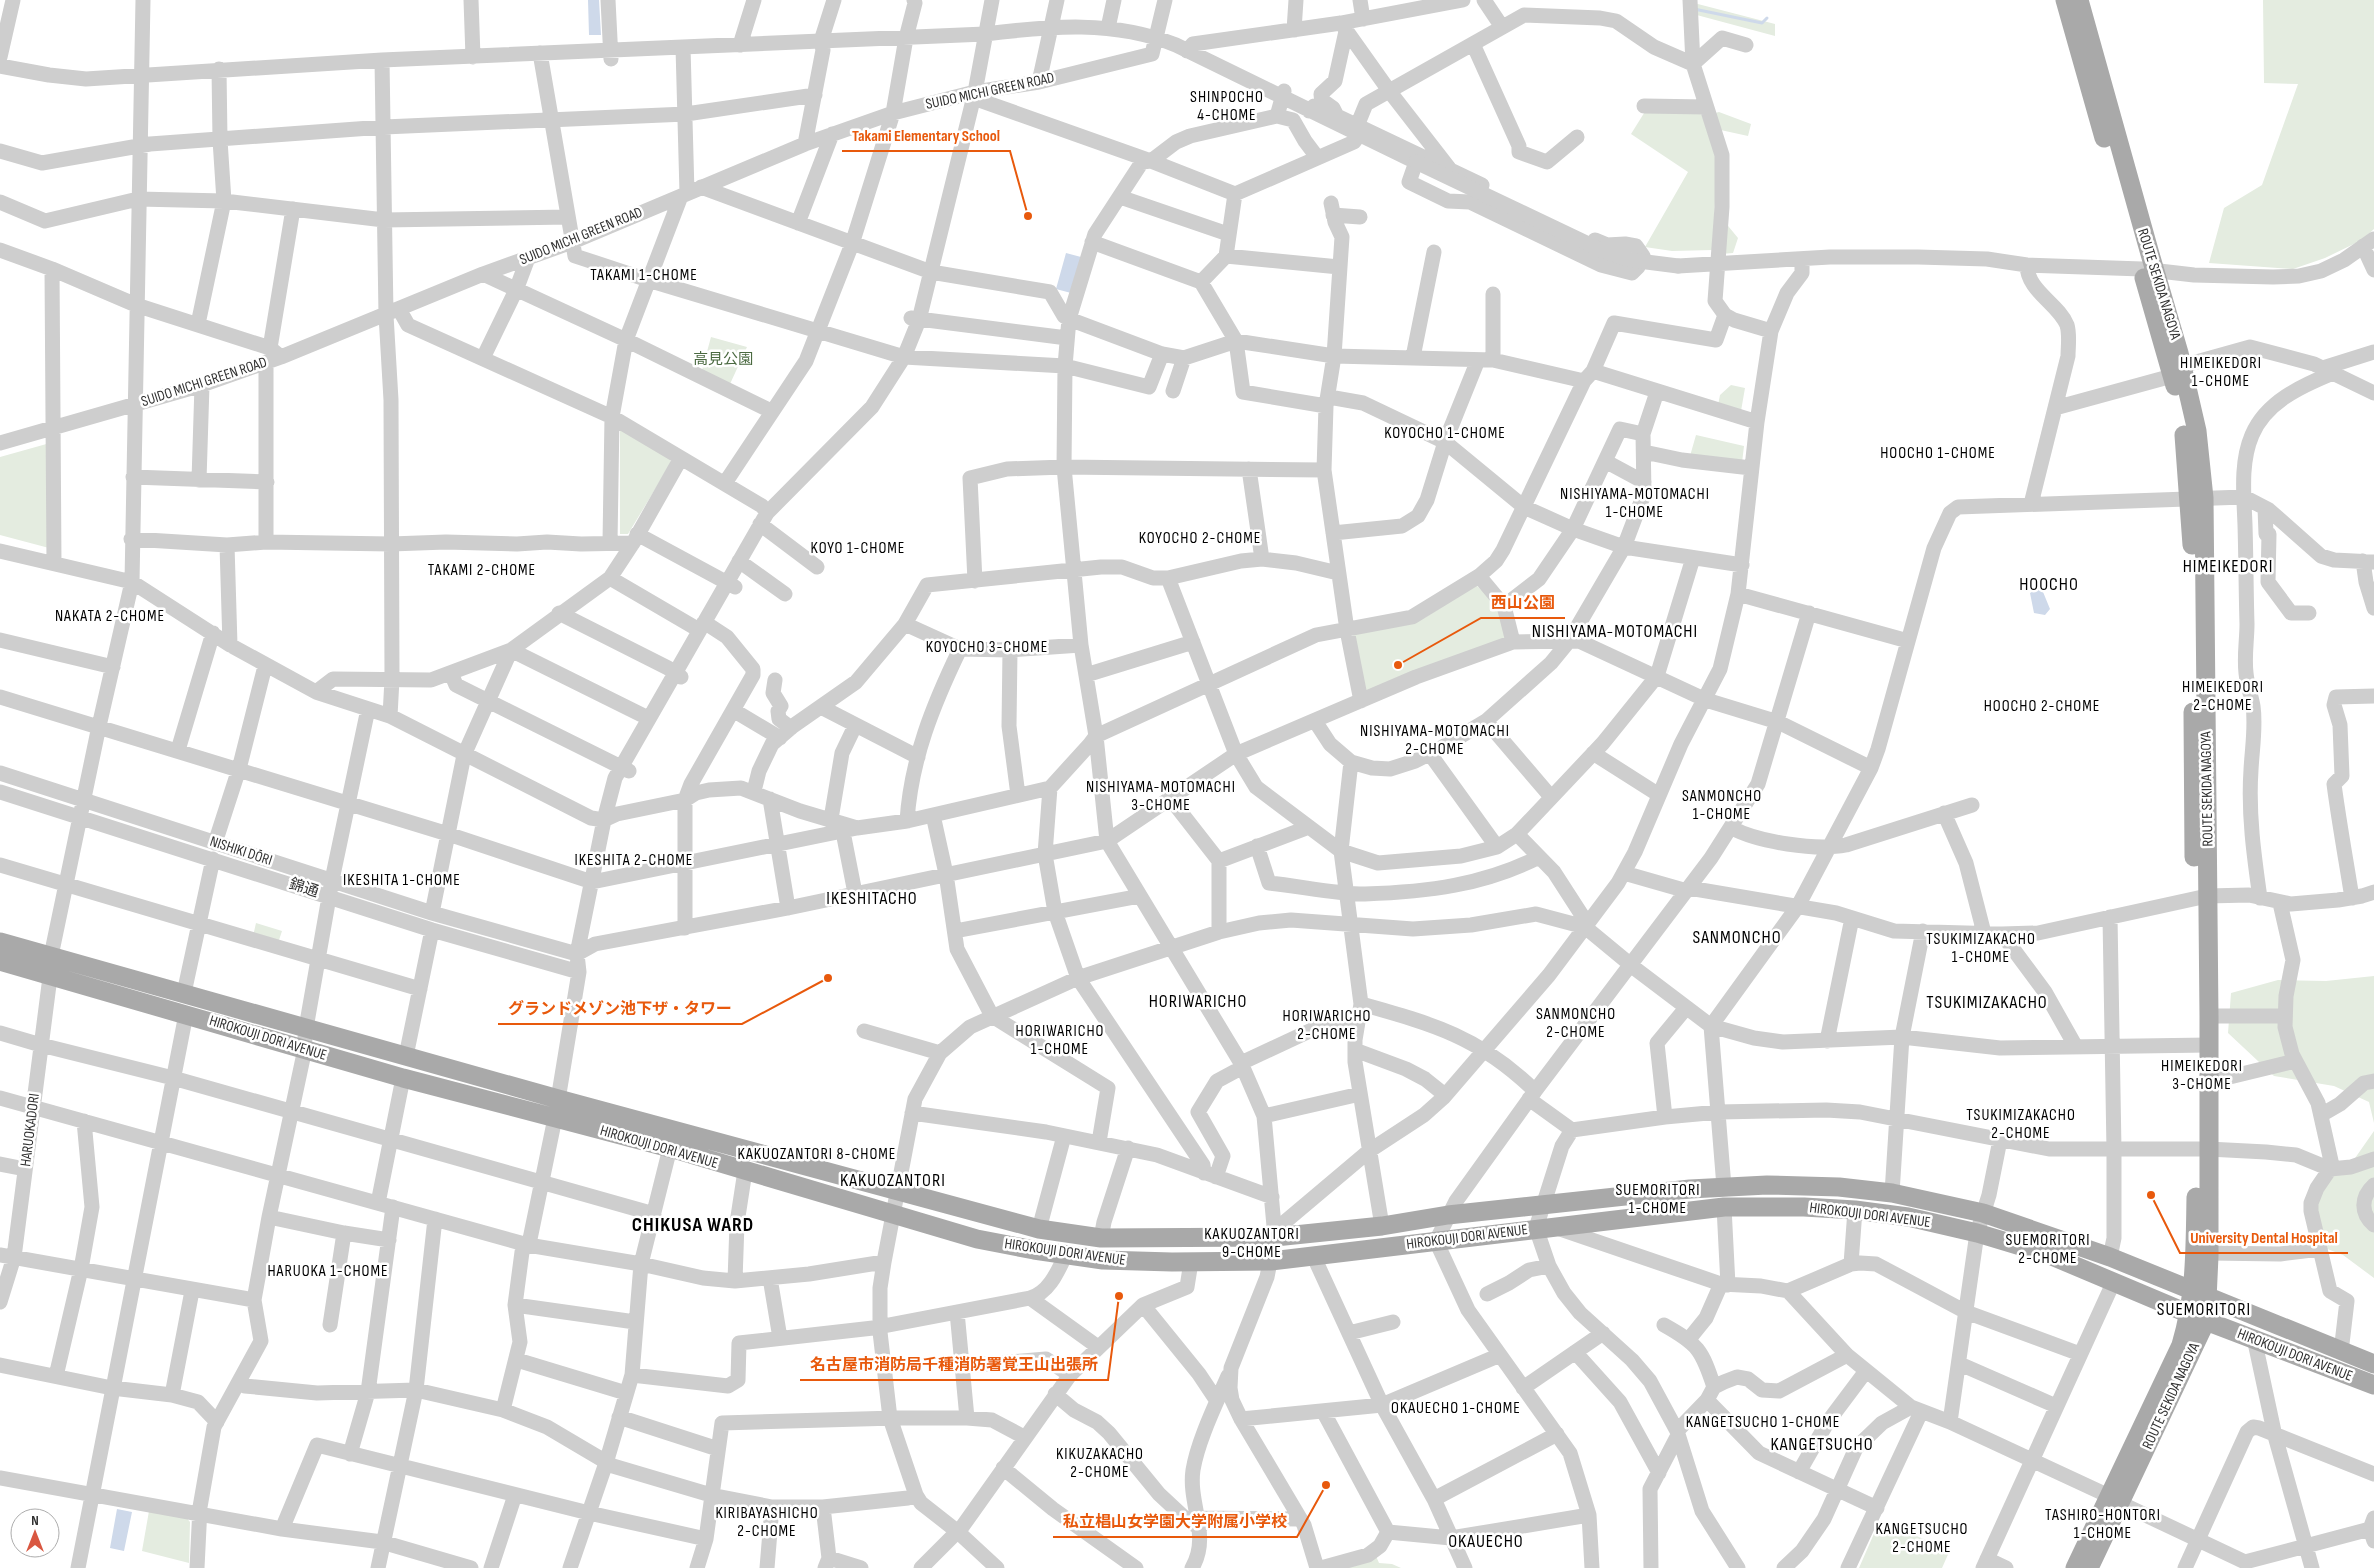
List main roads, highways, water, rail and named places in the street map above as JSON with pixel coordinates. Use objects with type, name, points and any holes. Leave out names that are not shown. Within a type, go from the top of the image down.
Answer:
[{"type":"main road","name":"ROUTE SEKIDA NAGOYA","points":[[2065,0],[2148,269],[2177,371],[2184,432],[2196,498],[2192,528],[2203,1045],[2200,1294],[2198,1317],[2181,1345],[2114,1500],[2088,1568]]},
{"type":"main road","name":"ROUTE SEKIDA NAGOYA","points":[[2079,0],[2148,269]]},
{"type":"main road","name":"ROUTE SEKIDA NAGOYA","points":[[2200,1294],[2209,1253],[2202,1150],[2209,1082],[2203,1045],[2209,1016],[2201,897]]},
{"type":"main road","name":"HIROKOUJI DORI AVENUE","points":[[0,942],[558,1099],[1039,1229],[1101,1238],[1274,1238],[1542,1205],[1724,1187],[1797,1186],[1892,1193],[1983,1213],[2110,1257],[2374,1364]]},
{"type":"main road","name":"HIROKOUJI DORI AVENUE","points":[[0,962],[403,1078],[670,1148],[745,1172],[977,1239],[1103,1260],[1271,1261],[1724,1207],[1804,1207],[1856,1210],[1908,1217],[1977,1233],[2047,1254],[2198,1317],[2374,1385]]},
{"type":"main road","name":"ROUTE SEKIDA NAGOYA","points":[[2075,1568],[2114,1500]]},
{"type":"water","points":[[588,0],[599,0],[601,35],[589,35]]},
{"type":"water","points":[[1066,253],[1081,257],[1071,293],[1056,289]]},
{"type":"water","points":[[2041,587],[2050,609],[2045,615],[2034,613],[2030,593]]},
{"type":"water","points":[[117,1509],[132,1512],[124,1551],[110,1548]]},
{"type":"waterway","points":[[1694,9],[1762,23],[1767,18]]},
{"type":"place","name":"Takami Elementary School","points":[[1028,216]]},
{"type":"place","name":"西山公園","points":[[1398,665]]},
{"type":"place","name":"グランドメゾン池下ザ・タワー","points":[[828,978]]},
{"type":"place","name":"University Dental Hospital","points":[[2151,1195]]},
{"type":"place","name":"名古屋市消防局千種消防署覚王山出張所","points":[[1119,1296]]},
{"type":"place","name":"私立椙山女学園大学附属小学校","points":[[1326,1485]]},
{"type":"district","name":"SHINPOCHO 4-CHOME","points":[[1227,106]]},
{"type":"district","name":"TAKAMI 1-CHOME","points":[[644,275]]},
{"type":"district","name":"HIMEIKEDORI 1-CHOME","points":[[2221,372]]},
{"type":"district","name":"KOYOCHO 1-CHOME","points":[[1445,433]]},
{"type":"district","name":"HOOCHO 1-CHOME","points":[[1938,453]]},
{"type":"district","name":"NISHIYAMA-MOTOMACHI 1-CHOME","points":[[1635,503]]},
{"type":"district","name":"KOYOCHO 2-CHOME","points":[[1200,538]]},
{"type":"district","name":"KOYO 1-CHOME","points":[[858,548]]},
{"type":"district","name":"HIMEIKEDORI","points":[[2228,566]]},
{"type":"district","name":"TAKAMI 2-CHOME","points":[[482,570]]},
{"type":"district","name":"HOOCHO","points":[[2049,584]]},
{"type":"district","name":"NAKATA 2-CHOME","points":[[110,616]]},
{"type":"district","name":"NISHIYAMA-MOTOMACHI","points":[[1615,631]]},
{"type":"district","name":"KOYOCHO 3-CHOME","points":[[987,647]]},
{"type":"district","name":"HIMEIKEDORI 2-CHOME","points":[[2223,696]]},
{"type":"district","name":"HOOCHO 2-CHOME","points":[[2042,706]]},
{"type":"district","name":"NISHIYAMA-MOTOMACHI 2-CHOME","points":[[1435,740]]},
{"type":"district","name":"NISHIYAMA-MOTOMACHI 3-CHOME","points":[[1161,796]]},
{"type":"district","name":"SANMONCHO 1-CHOME","points":[[1722,805]]},
{"type":"district","name":"IKESHITA 2-CHOME","points":[[634,860]]},
{"type":"district","name":"IKESHITA 1-CHOME","points":[[402,880]]},
{"type":"district","name":"IKESHITACHO","points":[[872,898]]},
{"type":"district","name":"SANMONCHO","points":[[1737,937]]},
{"type":"district","name":"TSUKIMIZAKACHO 1-CHOME","points":[[1981,948]]},
{"type":"district","name":"HORIWARICHO","points":[[1198,1001]]},
{"type":"district","name":"TSUKIMIZAKACHO","points":[[1987,1002]]},
{"type":"district","name":"SANMONCHO 2-CHOME","points":[[1576,1023]]},
{"type":"district","name":"HORIWARICHO 2-CHOME","points":[[1327,1025]]},
{"type":"district","name":"HORIWARICHO 1-CHOME","points":[[1060,1040]]},
{"type":"district","name":"HIMEIKEDORI 3-CHOME","points":[[2202,1075]]},
{"type":"district","name":"TSUKIMIZAKACHO 2-CHOME","points":[[2021,1124]]},
{"type":"district","name":"KAKUOZANTORI 8-CHOME","points":[[817,1154]]},
{"type":"district","name":"KAKUOZANTORI","points":[[893,1180]]},
{"type":"district","name":"SUEMORITORI 1-CHOME","points":[[1658,1199]]},
{"type":"district","name":"CHIKUSA WARD","points":[[693,1225]]},
{"type":"district","name":"KAKUOZANTORI 9-CHOME","points":[[1252,1243]]},
{"type":"district","name":"SUEMORITORI 2-CHOME","points":[[2048,1249]]},
{"type":"district","name":"HARUOKA 1-CHOME","points":[[328,1271]]},
{"type":"district","name":"SUEMORITORI","points":[[2204,1309]]},
{"type":"district","name":"OKAUECHO 1-CHOME","points":[[1456,1408]]},
{"type":"district","name":"KANGETSUCHO 1-CHOME","points":[[1763,1422]]},
{"type":"district","name":"KANGETSUCHO","points":[[1822,1444]]},
{"type":"district","name":"KIKUZAKACHO 2-CHOME","points":[[1100,1463]]},
{"type":"district","name":"KIRIBAYASHICHO 2-CHOME","points":[[767,1522]]},
{"type":"district","name":"TASHIRO-HONTORI 1-CHOME","points":[[2103,1524]]},
{"type":"district","name":"KANGETSUCHO 2-CHOME","points":[[1922,1538]]},
{"type":"district","name":"OKAUECHO","points":[[1486,1541]]},
{"type":"park label","name":"高見公園","points":[[723,359]]}]
